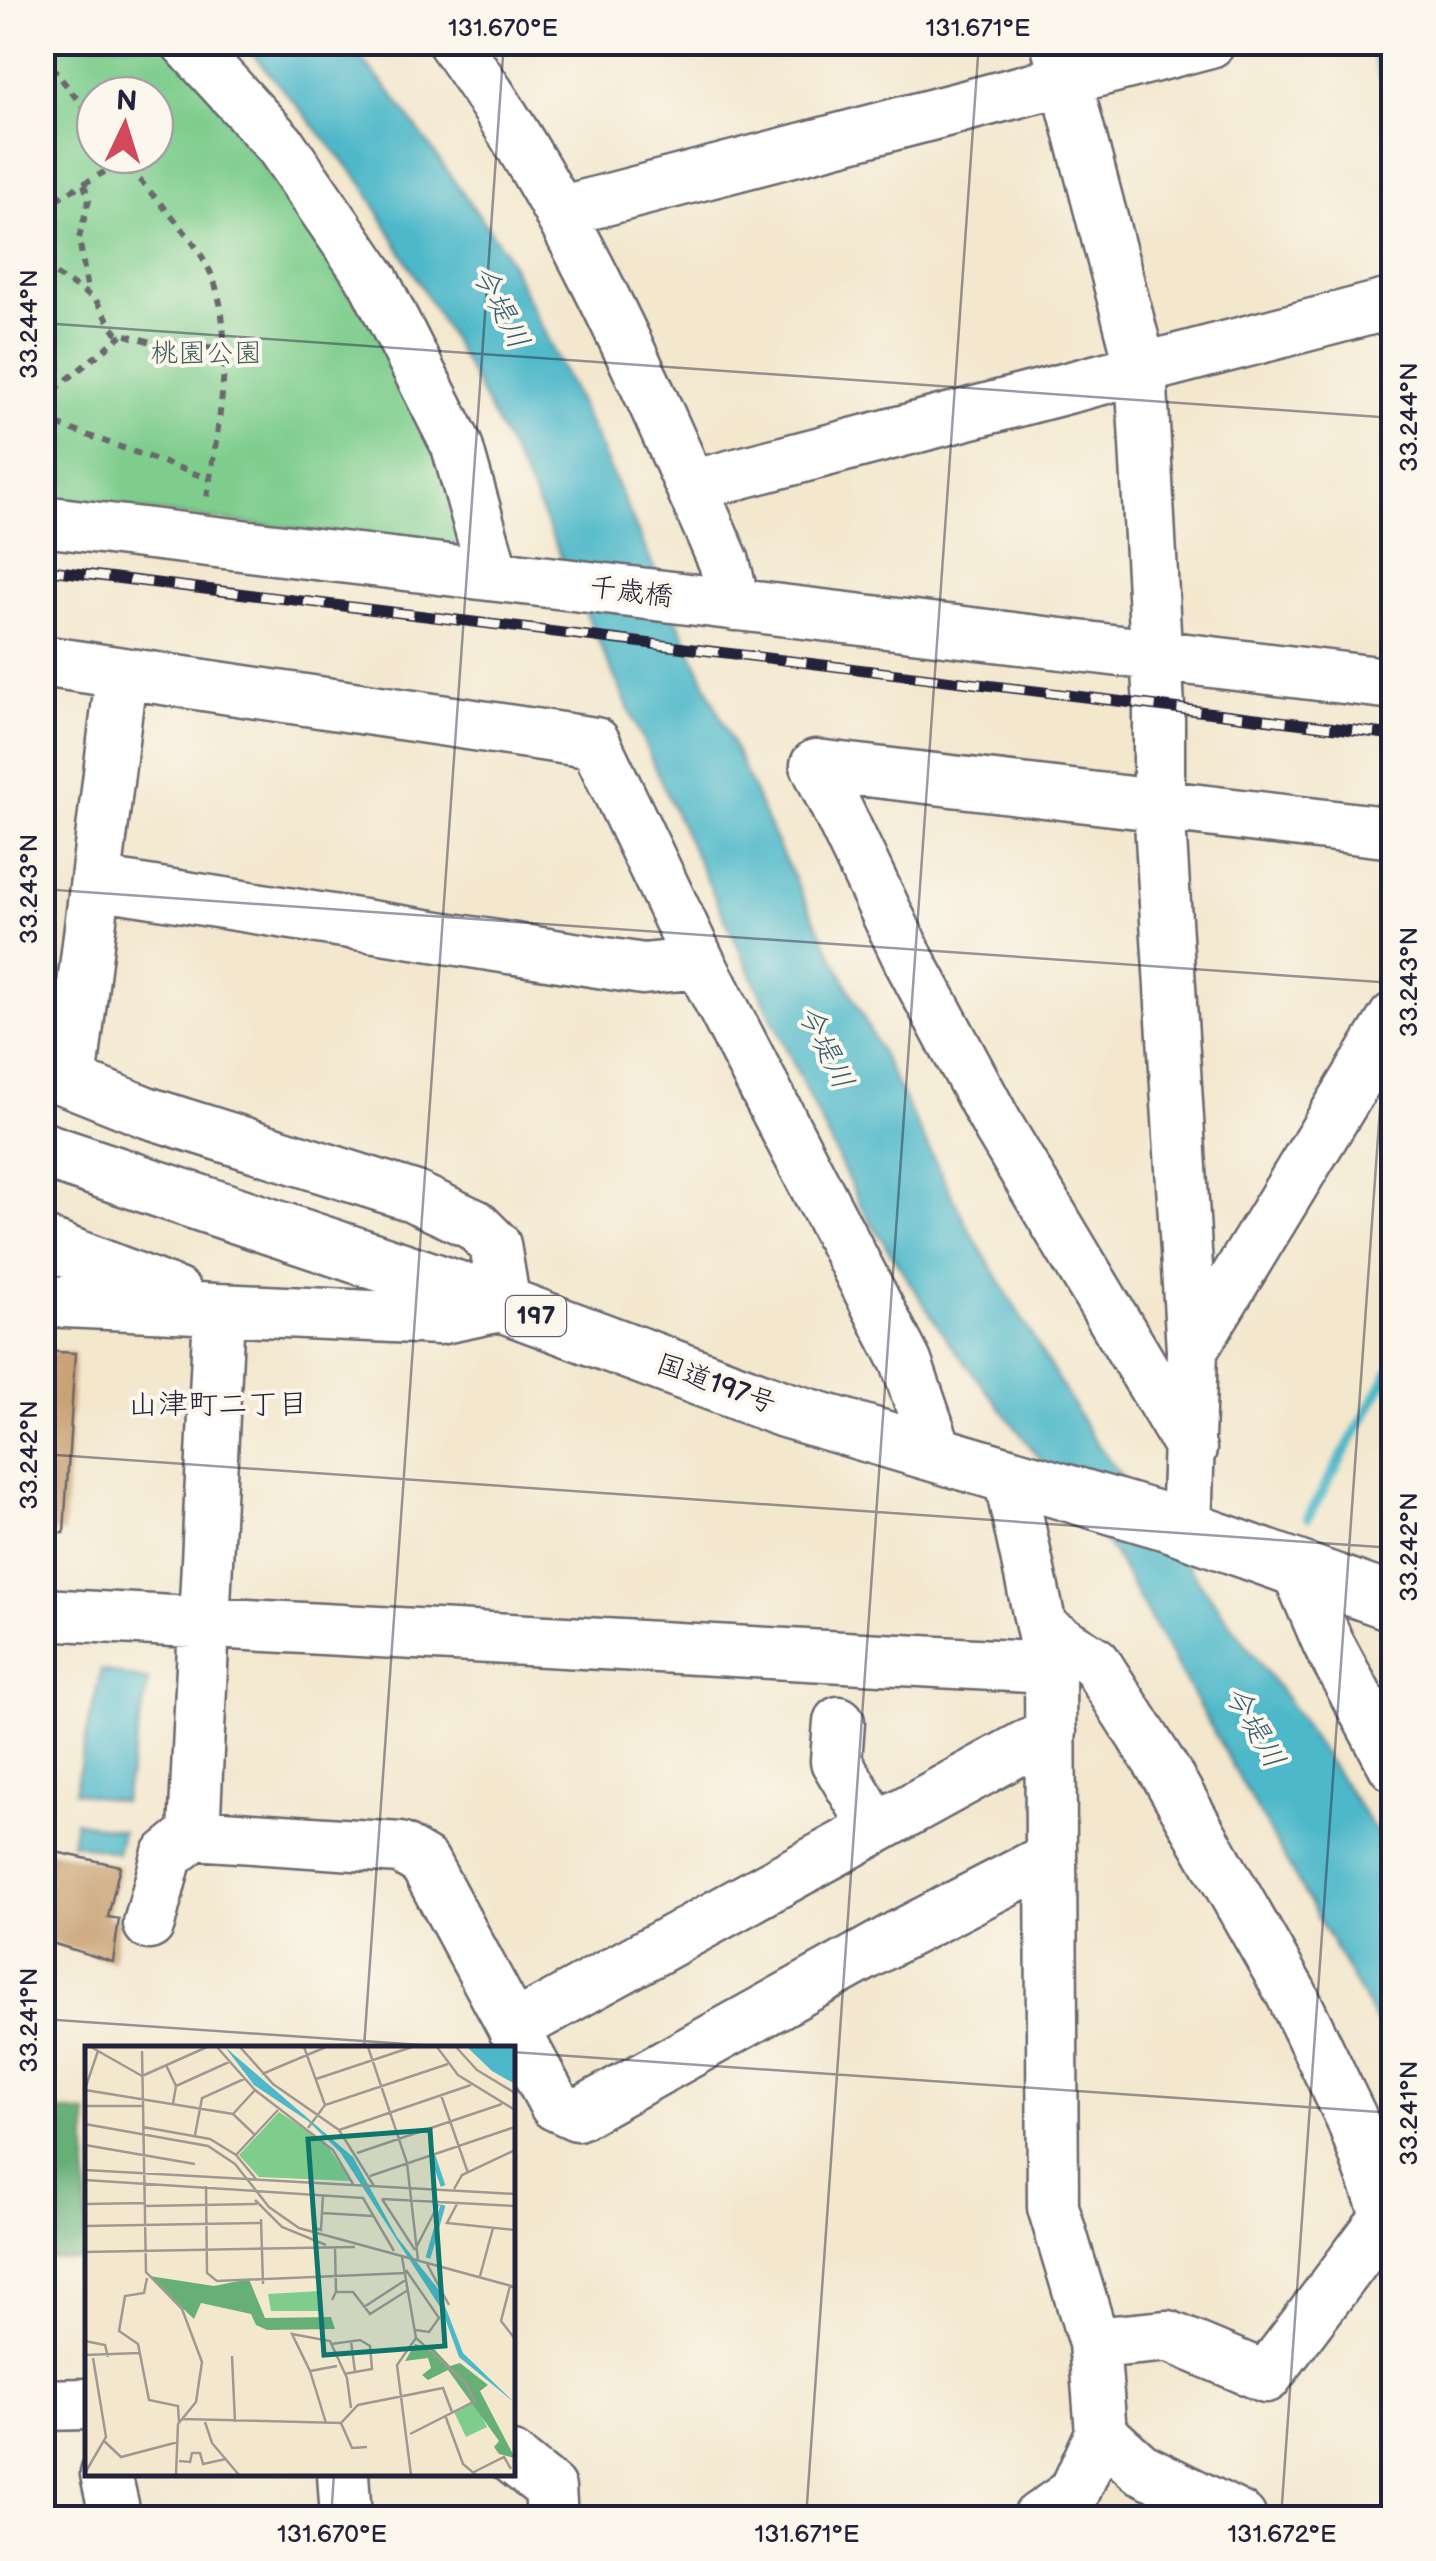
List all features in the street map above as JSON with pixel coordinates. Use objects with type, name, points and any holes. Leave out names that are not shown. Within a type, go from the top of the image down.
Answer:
[{"type":"highway","name":"国道197号","points":[[42,1150],[505,1304],[783,1409],[1176,1525],[1394,1602]]},
{"type":"street","points":[[186,42],[281,146],[373,280],[458,446],[493,574]]},
{"type":"street","points":[[453,42],[559,212],[610,309],[724,562],[718,602]]},
{"type":"street","points":[[559,212],[1061,61],[1210,42]]},
{"type":"street","points":[[1061,61],[1141,368],[1156,657],[1159,806],[1192,1350],[1191,1449],[1176,1525]]},
{"type":"street","points":[[691,486],[1394,303]]},
{"type":"street","name":"千歳橋","points":[[42,521],[1394,684]]},
{"type":"street","points":[[42,661],[121,676],[595,743],[700,963],[906,1362],[938,1455]]},
{"type":"street","points":[[42,1301],[438,1319],[505,1304],[495,1245],[475,1224],[413,1196],[146,1112],[56,1077],[96,883],[121,676]]},
{"type":"street","points":[[1191,1449],[989,1110],[910,962],[816,765],[1394,833]]},
{"type":"street","points":[[96,883],[643,969],[700,963]]},
{"type":"street","points":[[1192,1350],[1394,1018]]},
{"type":"street","points":[[42,1242],[219,1311]]},
{"type":"street","points":[[194,1834],[219,1311]]},
{"type":"street","points":[[1019,1479],[1048,1650],[1054,2207],[1094,2344],[1101,2433],[1074,2493],[1038,2518]]},
{"type":"street","points":[[1298,1570],[1328,1642],[1394,1766]]},
{"type":"street","points":[[42,1614],[206,1624],[1048,1650],[1095,1662],[1167,1776],[1300,2011],[1351,2117],[1387,2216],[1266,2377],[1168,2336],[1094,2344]]},
{"type":"street","points":[[839,1722],[836,1761],[876,1828]]},
{"type":"street","points":[[513,2028],[1051,1732]]},
{"type":"street","points":[[150,1924],[168,1856],[194,1834],[400,1848],[424,1862],[555,2105],[577,2114],[896,1937],[1048,1859]]},
{"type":"street","points":[[42,2406],[85,2404]]},
{"type":"street","points":[[1101,2433],[1140,2468],[1241,2518]]},
{"type":"street","points":[[515,2460],[550,2488],[552,2518]]},
{"type":"street","points":[[106,2476],[116,2518]]},
{"type":"street","points":[[343,2476],[346,2518]]},
{"type":"path","points":[[42,54],[75,96]]},
{"type":"path","points":[[42,207],[97,175]]},
{"type":"path","points":[[135,175],[190,240],[212,276],[223,348],[202,540]]},
{"type":"path","points":[[84,184],[89,200],[79,238],[88,294]]},
{"type":"path","points":[[42,266],[88,294],[116,332],[162,345],[223,348]]},
{"type":"path","points":[[42,400],[123,334]]},
{"type":"path","points":[[42,419],[210,478]]},
{"type":"green space","name":"桃園公園","points":[[43,43],[175,43],[186,53],[432,407],[470,534],[449,548],[43,499]]},
{"type":"green space","points":[[43,2109],[85,2114],[85,2261],[43,2257]]},
{"type":"water","name":"今堤川","points":[[244,43],[347,43],[393,95],[505,252],[596,438],[779,848],[967,1226],[1090,1434],[1290,1704],[1393,1857],[1393,2052],[1114,1554],[946,1338],[861,1207],[672,806],[533,494],[464,361],[362,183]]},
{"type":"water","points":[[101,1670],[149,1681],[123,1802],[74,1792]]},
{"type":"water","points":[[75,1821],[122,1831],[117,1853],[71,1843]]},
{"type":"building","points":[[42,1351],[75,1353],[64,1533],[42,1533]]},
{"type":"building","points":[[42,1849],[120,1866],[108,1917],[119,1919],[113,1962],[42,1940],[42,1910],[50,1880],[42,1878]]},
{"type":"waterway","points":[[1372,42],[1394,113]]},
{"type":"waterway","points":[[1308,1517],[1394,1364]]},
{"type":"railway","points":[[42,569],[1394,735]]},
{"type":"district","name":"山津町二丁目","points":[[218,1405]]}]
